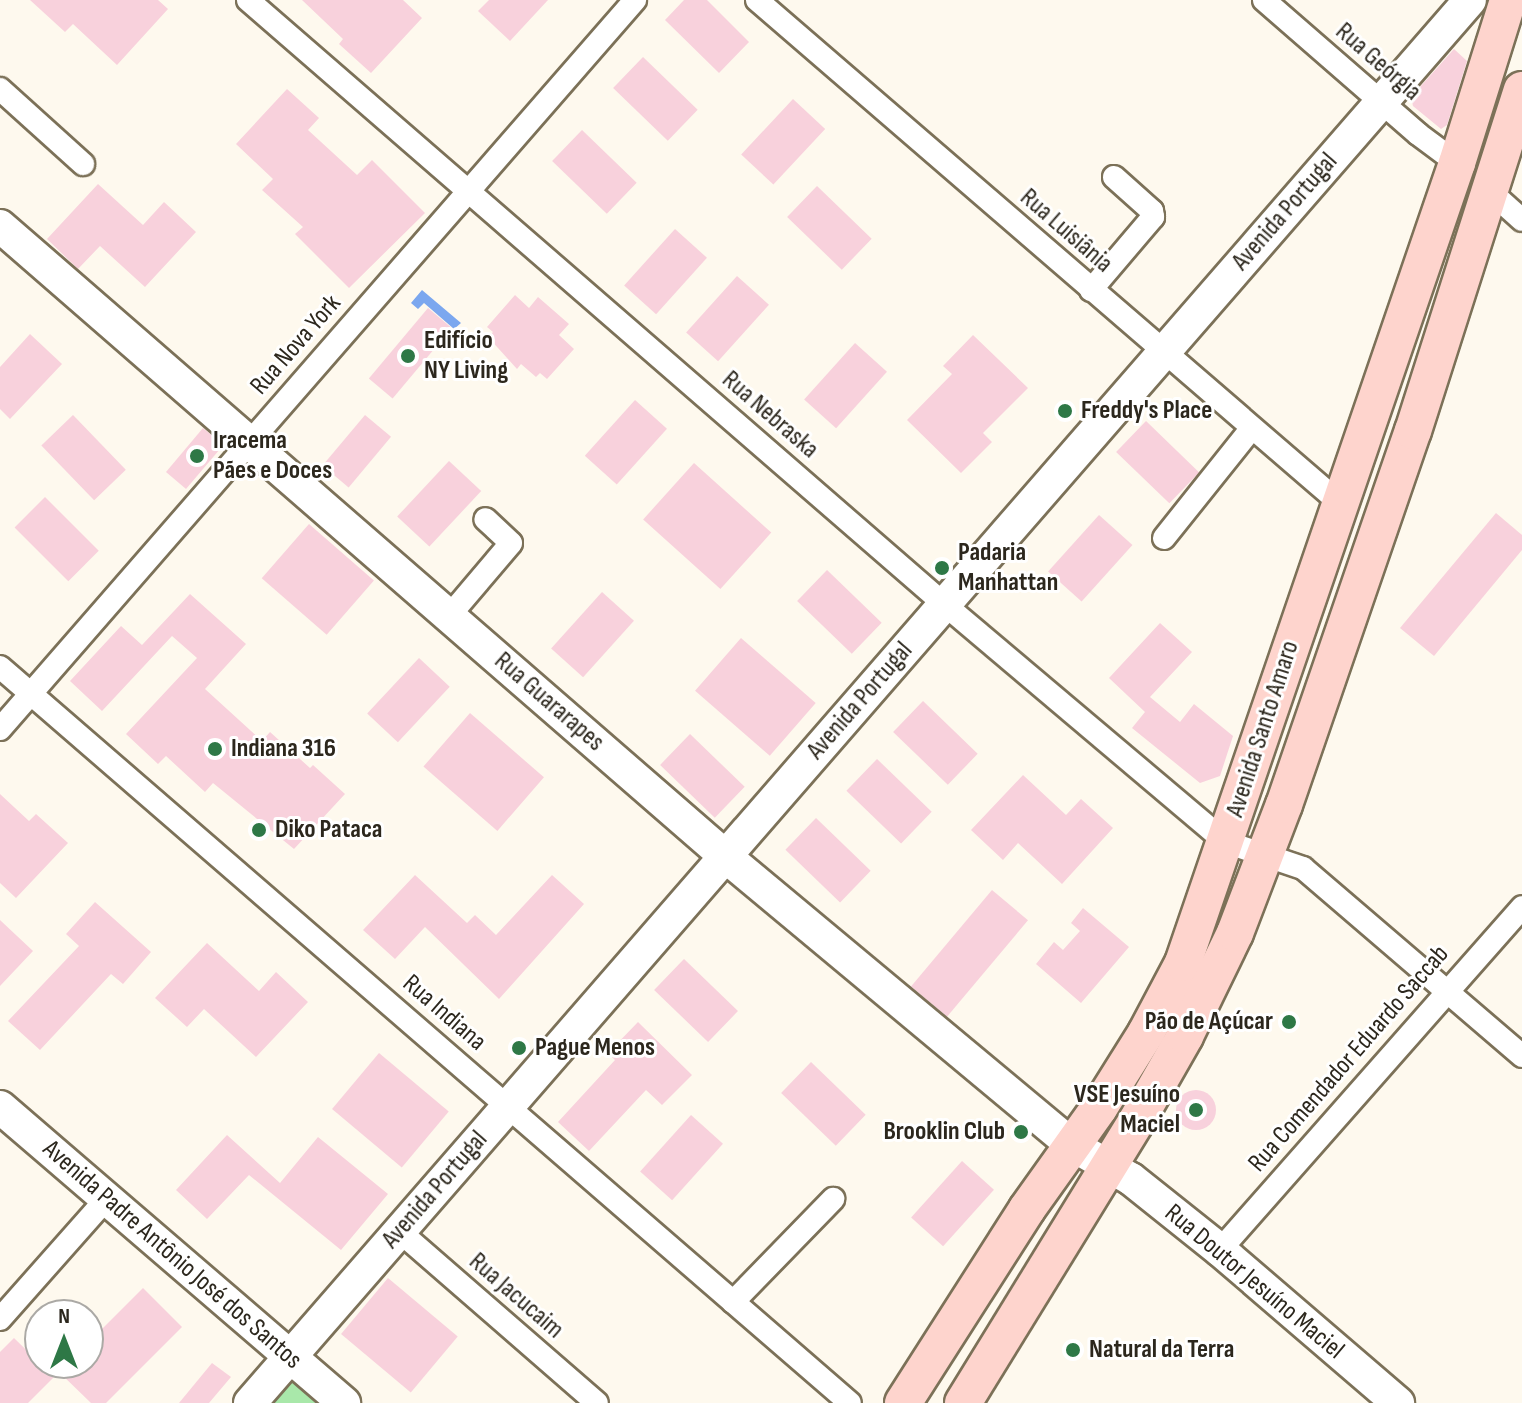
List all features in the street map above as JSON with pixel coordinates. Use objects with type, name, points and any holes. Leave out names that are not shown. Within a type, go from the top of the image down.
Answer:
[{"type":"main road","name":"Avenida Santo Amaro","points":[[903,1403],[1146,1033],[1183,963],[1457,163],[1508,0]]},
{"type":"main road","name":"Avenida Santo Amaro","points":[[963,1403],[1120,1151],[1185,1036],[1235,933],[1413,431],[1492,193],[1522,90]]},
{"type":"street","name":"Rua Nebraska","points":[[248,0],[944,604],[1226,842],[1303,868],[1522,1056]]},
{"type":"street","name":"Rua Nova York","points":[[0,729],[635,0]]},
{"type":"street","name":"Rua Luisiânia","points":[[757,0],[1163,354],[1340,503]]},
{"type":"street","name":"Rua Geórgia","points":[[1264,0],[1457,163]]},
{"type":"street","name":"Avenida Portugal","points":[[250,1403],[1470,0]]},
{"type":"street","points":[[0,89],[83,164]]},
{"type":"street","points":[[1091,290],[1153,217],[1152,211],[1114,177]]},
{"type":"street","points":[[1492,193],[1522,220]]},
{"type":"street","name":"Rua Guararapes","points":[[0,226],[725,856],[1072,1145],[1120,1151]]},
{"type":"street","points":[[1164,538],[1251,429]]},
{"type":"street","points":[[450,615],[511,543],[485,519]]},
{"type":"street","name":"Rua Indiana","points":[[0,667],[850,1403]]},
{"type":"street","name":"Rua Comendador Eduardo Saccab","points":[[1220,1250],[1522,907]]},
{"type":"street","name":"Avenida Padre Antônio José dos Santos","points":[[4,1119],[106,1199],[344,1403]]},
{"type":"street","name":"Rua Doutor Jesuíno Maciel","points":[[1120,1151],[1220,1250],[1398,1403]]},
{"type":"street","points":[[0,1319],[106,1199]]},
{"type":"street","points":[[733,1302],[833,1199]]},
{"type":"street","name":"Rua Jacucaim","points":[[399,1231],[597,1403]]},
{"type":"green space","points":[[291,1378],[321,1403],[269,1403]]},
{"type":"water","points":[[422,290],[461,323],[454,329],[424,303],[418,309],[411,303]]},
{"type":"building","points":[[30,0],[158,0],[168,9],[117,65],[73,24],[65,32]]},
{"type":"building","points":[[302,0],[403,0],[422,18],[371,73],[339,44],[343,39]]},
{"type":"building","points":[[489,0],[548,0],[510,41],[478,11]]},
{"type":"building","points":[[684,0],[707,0],[749,42],[719,73],[665,20]]},
{"type":"building","points":[[1454,49],[1467,61],[1447,125],[1441,129],[1413,106],[1411,97]]},
{"type":"building","points":[[643,57],[698,110],[668,141],[613,88]]},
{"type":"building","points":[[287,89],[319,118],[308,130],[357,175],[372,160],[425,213],[349,288],[295,234],[303,227],[262,190],[273,179],[236,144]]},
{"type":"building","points":[[793,99],[825,129],[773,185],[741,155]]},
{"type":"building","points":[[582,130],[637,183],[607,214],[552,161]]},
{"type":"building","points":[[98,184],[143,225],[164,202],[196,232],[145,287],[100,246],[78,269],[47,239]]},
{"type":"building","points":[[817,186],[872,239],[842,270],[787,217]]},
{"type":"building","points":[[675,229],[707,258],[656,314],[624,285]]},
{"type":"building","points":[[737,276],[769,305],[718,361],[686,332]]},
{"type":"building","points":[[515,295],[529,308],[538,297],[569,324],[559,335],[574,349],[547,379],[540,373],[536,377],[521,364],[517,369],[488,337],[493,332],[487,327]]},
{"type":"building","name":"Edifício NY Living","points":[[428,308],[452,328],[393,398],[369,378]]},
{"type":"building","points":[[30,334],[62,364],[10,419],[0,409],[0,367]]},
{"type":"building","points":[[973,335],[1028,388],[983,433],[992,442],[961,473],[907,420],[952,374],[943,366]]},
{"type":"building","points":[[855,343],[887,372],[836,428],[804,399]]},
{"type":"building","points":[[635,400],[667,429],[617,485],[585,456]]},
{"type":"building","points":[[73,415],[126,470],[94,500],[41,446]]},
{"type":"building","points":[[365,415],[391,437],[349,487],[323,466]]},
{"type":"building","points":[[1146,421],[1199,472],[1169,503],[1116,452]]},
{"type":"building","name":"Iracema Pães e Doces","points":[[203,428],[220,442],[220,449],[186,489],[166,472]]},
{"type":"building","points":[[449,461],[481,491],[429,547],[397,517]]},
{"type":"building","points":[[694,463],[771,533],[720,589],[643,519]]},
{"type":"building","points":[[45,497],[99,551],[68,581],[15,527]]},
{"type":"building","points":[[1496,513],[1522,535],[1522,550],[1434,656],[1400,628]]},
{"type":"building","points":[[1099,515],[1132,545],[1082,602],[1048,571]]},
{"type":"building","points":[[309,524],[374,580],[327,635],[262,578]]},
{"type":"building","points":[[827,570],[882,623],[852,654],[797,601]]},
{"type":"building","points":[[602,592],[634,621],[583,677],[551,648]]},
{"type":"building","points":[[190,594],[246,644],[205,689],[262,741],[270,732],[345,794],[294,849],[213,783],[205,792],[166,756],[158,764],[126,734],[197,658],[172,636],[102,711],[70,681],[121,626],[142,645]]},
{"type":"building","points":[[1160,623],[1192,652],[1150,697],[1180,722],[1194,704],[1233,736],[1220,776],[1200,783],[1132,728],[1145,712],[1109,678]]},
{"type":"building","points":[[741,638],[816,703],[770,756],[695,691]]},
{"type":"building","points":[[419,658],[450,687],[398,742],[367,714]]},
{"type":"building","points":[[923,701],[978,754],[948,785],[893,732]]},
{"type":"building","points":[[470,713],[544,777],[497,831],[423,767]]},
{"type":"building","points":[[690,734],[745,787],[715,818],[660,765]]},
{"type":"building","points":[[877,759],[932,812],[901,843],[846,791]]},
{"type":"building","points":[[1023,775],[1066,815],[1081,799],[1113,828],[1062,884],[1018,843],[1003,860],[971,830]]},
{"type":"building","points":[[0,794],[29,821],[36,814],[68,843],[16,898],[0,883]]},
{"type":"building","points":[[816,818],[871,871],[840,902],[785,850]]},
{"type":"building","points":[[415,875],[467,923],[475,915],[496,935],[552,875],[584,904],[499,999],[425,927],[395,959],[363,930]]},
{"type":"building","points":[[992,890],[1028,920],[947,1017],[911,987]]},
{"type":"building","points":[[95,902],[151,952],[123,984],[111,974],[40,1050],[8,1021],[79,946],[66,934]]},
{"type":"building","points":[[1083,908],[1129,947],[1081,1003],[1036,964],[1054,942],[1063,950],[1080,931],[1071,923]]},
{"type":"building","points":[[0,920],[33,951],[0,986]]},
{"type":"building","points":[[207,943],[259,991],[276,972],[308,1002],[256,1057],[204,1009],[187,1027],[155,998]]},
{"type":"building","points":[[684,959],[738,1011],[708,1042],[654,990]]},
{"type":"building","points":[[638,1022],[692,1075],[662,1105],[646,1090],[589,1151],[558,1122],[615,1060],[608,1053]]},
{"type":"building","points":[[379,1053],[449,1111],[402,1167],[332,1109]]},
{"type":"building","points":[[811,1062],[866,1115],[836,1146],[781,1093]]},
{"type":"building","name":"VSE Jesuíno Maciel","points":[[1196,1090],[1210,1096],[1216,1110],[1210,1124],[1196,1130],[1182,1124],[1176,1110],[1182,1096]]},
{"type":"building","points":[[691,1115],[723,1144],[672,1200],[640,1171]]},
{"type":"building","points":[[227,1135],[280,1183],[318,1137],[388,1194],[341,1250],[249,1175],[207,1219],[176,1190]]},
{"type":"building","points":[[962,1161],[994,1190],[943,1246],[911,1217]]},
{"type":"building","points":[[388,1278],[458,1336],[411,1392],[341,1334]]},
{"type":"building","points":[[143,1288],[182,1327],[106,1403],[91,1403],[66,1379],[104,1379],[104,1327]]},
{"type":"building","points":[[14,1338],[24,1348],[24,1379],[52,1379],[28,1403],[0,1403],[0,1352]]},
{"type":"building","points":[[212,1363],[231,1377],[209,1403],[179,1403]]},
{"type":"place","name":"Edifício NY Living","points":[[408,356]]},
{"type":"place","name":"Freddy's Place","points":[[1065,411]]},
{"type":"place","name":"Iracema Pães e Doces","points":[[197,456]]},
{"type":"place","name":"Padaria Manhattan","points":[[942,568]]},
{"type":"place","name":"Indiana 316","points":[[215,749]]},
{"type":"place","name":"Diko Pataca","points":[[259,830]]},
{"type":"place","name":"Pão de Açúcar","points":[[1289,1022]]},
{"type":"place","name":"Pague Menos","points":[[519,1048]]},
{"type":"place","name":"VSE Jesuíno Maciel","points":[[1196,1110]]},
{"type":"place","name":"Brooklin Club","points":[[1021,1132]]},
{"type":"place","name":"Natural da Terra","points":[[1073,1350]]}]
